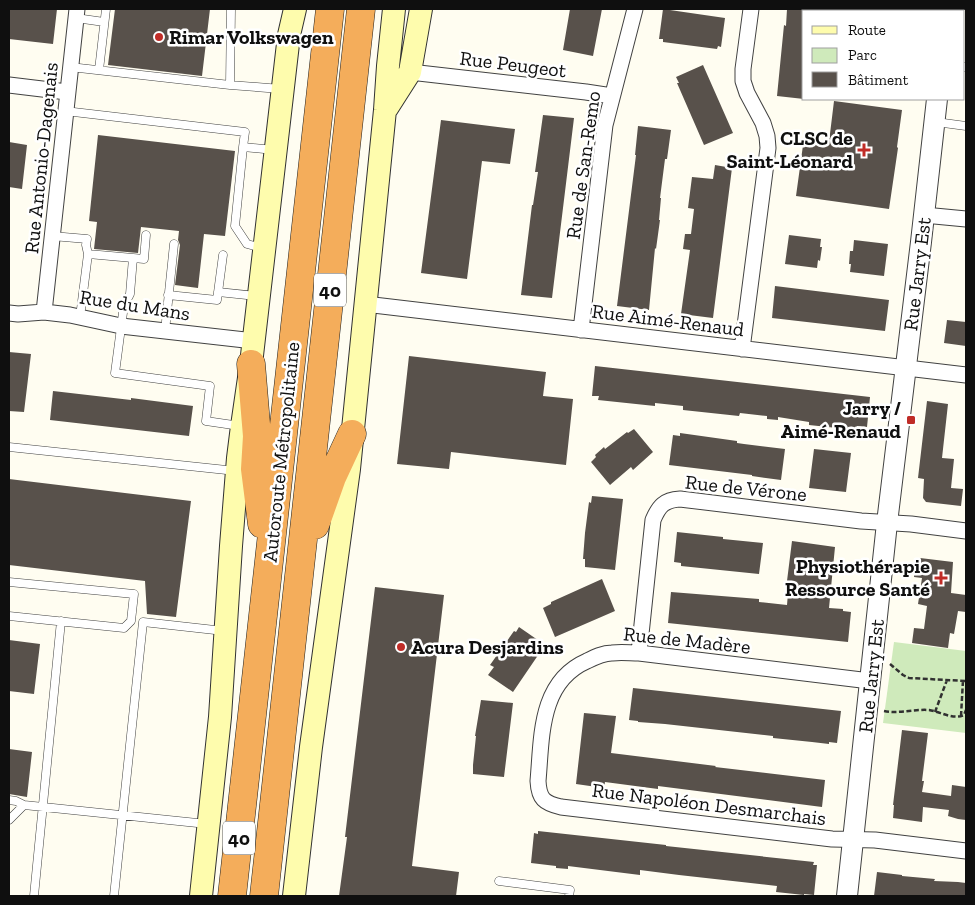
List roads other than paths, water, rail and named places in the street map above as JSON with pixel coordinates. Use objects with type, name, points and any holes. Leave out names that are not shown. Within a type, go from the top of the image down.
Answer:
[{"type":"highway","name":"Autoroute Métropolitaine","points":[[232,896],[330,9]]},
{"type":"highway","name":"Autoroute Métropolitaine","points":[[264,896],[298,571],[361,9]]},
{"type":"highway","points":[[253,353],[257,436],[256,469],[268,570]]},
{"type":"highway","points":[[298,571],[332,477],[352,434]]},
{"type":"main road","points":[[279,9],[290,35]]},
{"type":"main road","points":[[201,896],[220,717],[237,471],[253,353],[283,89],[295,9]]},
{"type":"main road","points":[[294,896],[311,747],[340,541],[394,9]]},
{"type":"main road","points":[[385,110],[410,72],[421,9]]},
{"type":"street","name":"Rue de San-Remo","points":[[581,330],[605,125],[636,9]]},
{"type":"street","points":[[742,349],[768,148],[763,123],[747,93],[743,81],[751,9]]},
{"type":"street","name":"Rue Antonio-Dagenais","points":[[44,312],[77,13]]},
{"type":"street","name":"Rue Peugeot","points":[[410,72],[612,96]]},
{"type":"street","points":[[9,85],[67,92]]},
{"type":"street","name":"Rue Jarry Est","points":[[848,896],[887,523],[936,100]]},
{"type":"street","points":[[924,215],[966,219]]},
{"type":"street","name":"Rue Aimé-Renaud","points":[[365,304],[966,375]]},
{"type":"street","name":"Rue du Mans","points":[[9,313],[44,312],[80,317],[121,326],[165,331],[253,353]]},
{"type":"street","name":"Rue de Vérone","points":[[639,653],[653,520],[656,512],[663,504],[670,500],[680,499],[887,523]]},
{"type":"street","points":[[887,523],[966,531]]},
{"type":"street","name":"Rue de Madère","points":[[561,807],[550,804],[542,799],[539,791],[538,781],[544,720],[549,701],[558,684],[569,671],[598,656],[612,653],[639,653],[870,681]]},
{"type":"street","name":"Rue Napoléon Desmarchais","points":[[561,807],[832,839],[875,840],[966,851]]},
{"type":"lane","points":[[99,70],[106,9]]},
{"type":"lane","points":[[230,85],[231,9]]},
{"type":"lane","points":[[77,13],[104,22]]},
{"type":"lane","points":[[70,67],[283,89]]},
{"type":"lane","points":[[65,112],[245,132],[235,226],[246,244],[264,248]]},
{"type":"lane","points":[[934,122],[966,126]]},
{"type":"lane","points":[[243,147],[276,150]]},
{"type":"lane","points":[[88,254],[144,259],[146,235]]},
{"type":"lane","points":[[52,236],[87,239],[88,254],[80,317]]},
{"type":"lane","points":[[165,331],[174,244]]},
{"type":"lane","points":[[168,295],[217,300],[222,255]]},
{"type":"lane","points":[[134,258],[130,294],[124,305],[115,374],[210,386],[206,421],[242,426]]},
{"type":"lane","points":[[218,292],[259,296]]},
{"type":"lane","points":[[9,447],[237,471]]},
{"type":"lane","points":[[9,582],[134,594],[131,621],[124,628],[9,616]]},
{"type":"lane","points":[[131,621],[226,631]]},
{"type":"lane","points":[[34,896],[61,622]]},
{"type":"lane","points":[[114,896],[143,622]]},
{"type":"lane","points":[[9,800],[24,805],[209,824]]},
{"type":"lane","points":[[9,820],[24,805]]},
{"type":"lane","points":[[499,881],[570,890],[569,896]]},
{"type":"place","name":"Rimar Volkswagen","points":[[159,37]]},
{"type":"place","name":"CLSC de Saint-Léonard","points":[[864,150]]},
{"type":"place","name":"Jarry / Aimé-Renaud","points":[[911,420]]},
{"type":"place","name":"Physiothérapie Ressource Santé","points":[[941,578]]},
{"type":"place","name":"Acura Desjardins","points":[[401,647]]}]
